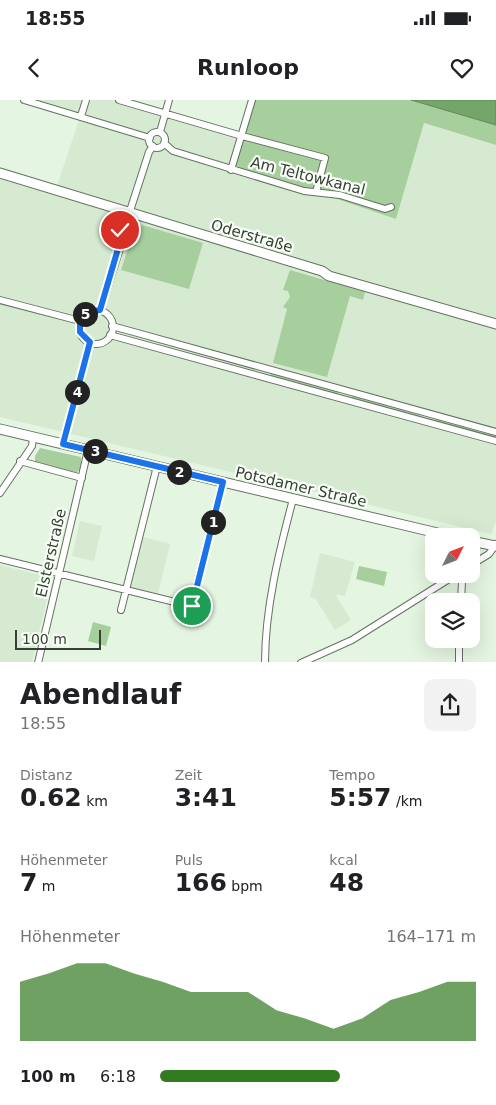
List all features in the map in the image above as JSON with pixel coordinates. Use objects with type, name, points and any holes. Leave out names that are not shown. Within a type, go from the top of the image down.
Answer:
[{"type":"main road","name":"Oderstraße","points":[[0,173],[322,271],[329,276],[388,294],[397,294],[496,324]]},
{"type":"main road","name":"Potsdamer Straße","points":[[0,429],[425,530]]},
{"type":"main road","points":[[480,543],[496,546]]},
{"type":"street","points":[[24,100],[150,138]]},
{"type":"street","points":[[81,116],[86,100]]},
{"type":"street","points":[[119,100],[325,158],[316,192]]},
{"type":"street","points":[[160,132],[169,100]]},
{"type":"street","points":[[231,170],[252,100]]},
{"type":"street","points":[[150,138],[152,134],[160,132]]},
{"type":"street","points":[[153,146],[160,147],[164,143],[164,137],[160,132]]},
{"type":"street","points":[[100,310],[120,242],[120,224],[128,213],[147,157],[153,146],[150,138]]},
{"type":"street","name":"Am Teltowkanal","points":[[164,143],[173,151],[304,191],[340,195],[384,209],[391,207]]},
{"type":"street","points":[[0,300],[80,321]]},
{"type":"street","points":[[100,310],[107,315],[112,326],[110,335],[104,341],[90,342],[80,332],[80,321],[88,312],[100,310]]},
{"type":"street","points":[[112,326],[496,432]]},
{"type":"street","points":[[110,335],[496,441]]},
{"type":"street","points":[[63,444],[90,342]]},
{"type":"street","points":[[178,353],[180,345]]},
{"type":"street","points":[[261,376],[263,368]]},
{"type":"street","points":[[344,399],[347,390]]},
{"type":"street","points":[[425,421],[428,413]]},
{"type":"street","points":[[0,493],[32,446],[34,437]]},
{"type":"street","name":"Elsterstraße","points":[[38,662],[88,450]]},
{"type":"street","points":[[20,462],[82,478]]},
{"type":"street","points":[[121,610],[157,466]]},
{"type":"street","points":[[0,560],[192,606],[223,482]]},
{"type":"street","points":[[265,662],[265,627],[281,545],[293,499]]},
{"type":"street","points":[[480,559],[489,554],[496,546]]},
{"type":"street","points":[[301,662],[352,640],[444,583]]},
{"type":"street","points":[[458,648],[459,662]]},
{"type":"shaded area","points":[[24,100],[119,100],[242,136],[316,192],[396,219],[424,123],[496,145],[496,522],[491,534],[480,531],[480,528],[466,528],[0,417],[0,167],[57,186],[80,117]]},
{"type":"shaded area","points":[[252,100],[411,100],[496,125],[496,145],[424,123],[396,219],[316,192],[231,170]]},
{"type":"shaded area","points":[[411,100],[496,100],[496,125]]},
{"type":"shaded area","points":[[142,225],[203,243],[189,289],[121,270],[134,230]]},
{"type":"shaded area","points":[[290,270],[365,292],[363,300],[350,296],[327,377],[273,363],[287,309],[283,307],[290,297],[288,291],[283,290]]},
{"type":"shaded area","points":[[270,373],[339,392],[337,394],[272,376]]},
{"type":"shaded area","points":[[352,395],[420,414],[421,416],[352,398]]},
{"type":"shaded area","points":[[436,418],[496,434],[496,438],[435,421]]},
{"type":"shaded area","points":[[40,448],[81,457],[81,468],[76,473],[35,463],[35,456]]},
{"type":"shaded area","points":[[80,521],[102,526],[94,561],[72,556]]},
{"type":"shaded area","points":[[143,537],[170,544],[158,594],[130,587]]},
{"type":"shaded area","points":[[320,553],[355,562],[345,596],[335,594],[351,620],[335,630],[315,598],[310,597]]},
{"type":"shaded area","points":[[0,565],[52,578],[32,662],[0,662]]},
{"type":"shaded area","points":[[359,566],[387,572],[384,586],[356,579]]},
{"type":"shaded area","points":[[93,622],[111,627],[106,646],[88,641]]},
{"type":"route","points":[[120,230],[120,242],[100,310],[92,310],[84,314],[80,321],[80,332],[90,342],[63,444],[223,482],[192,606]]}]
